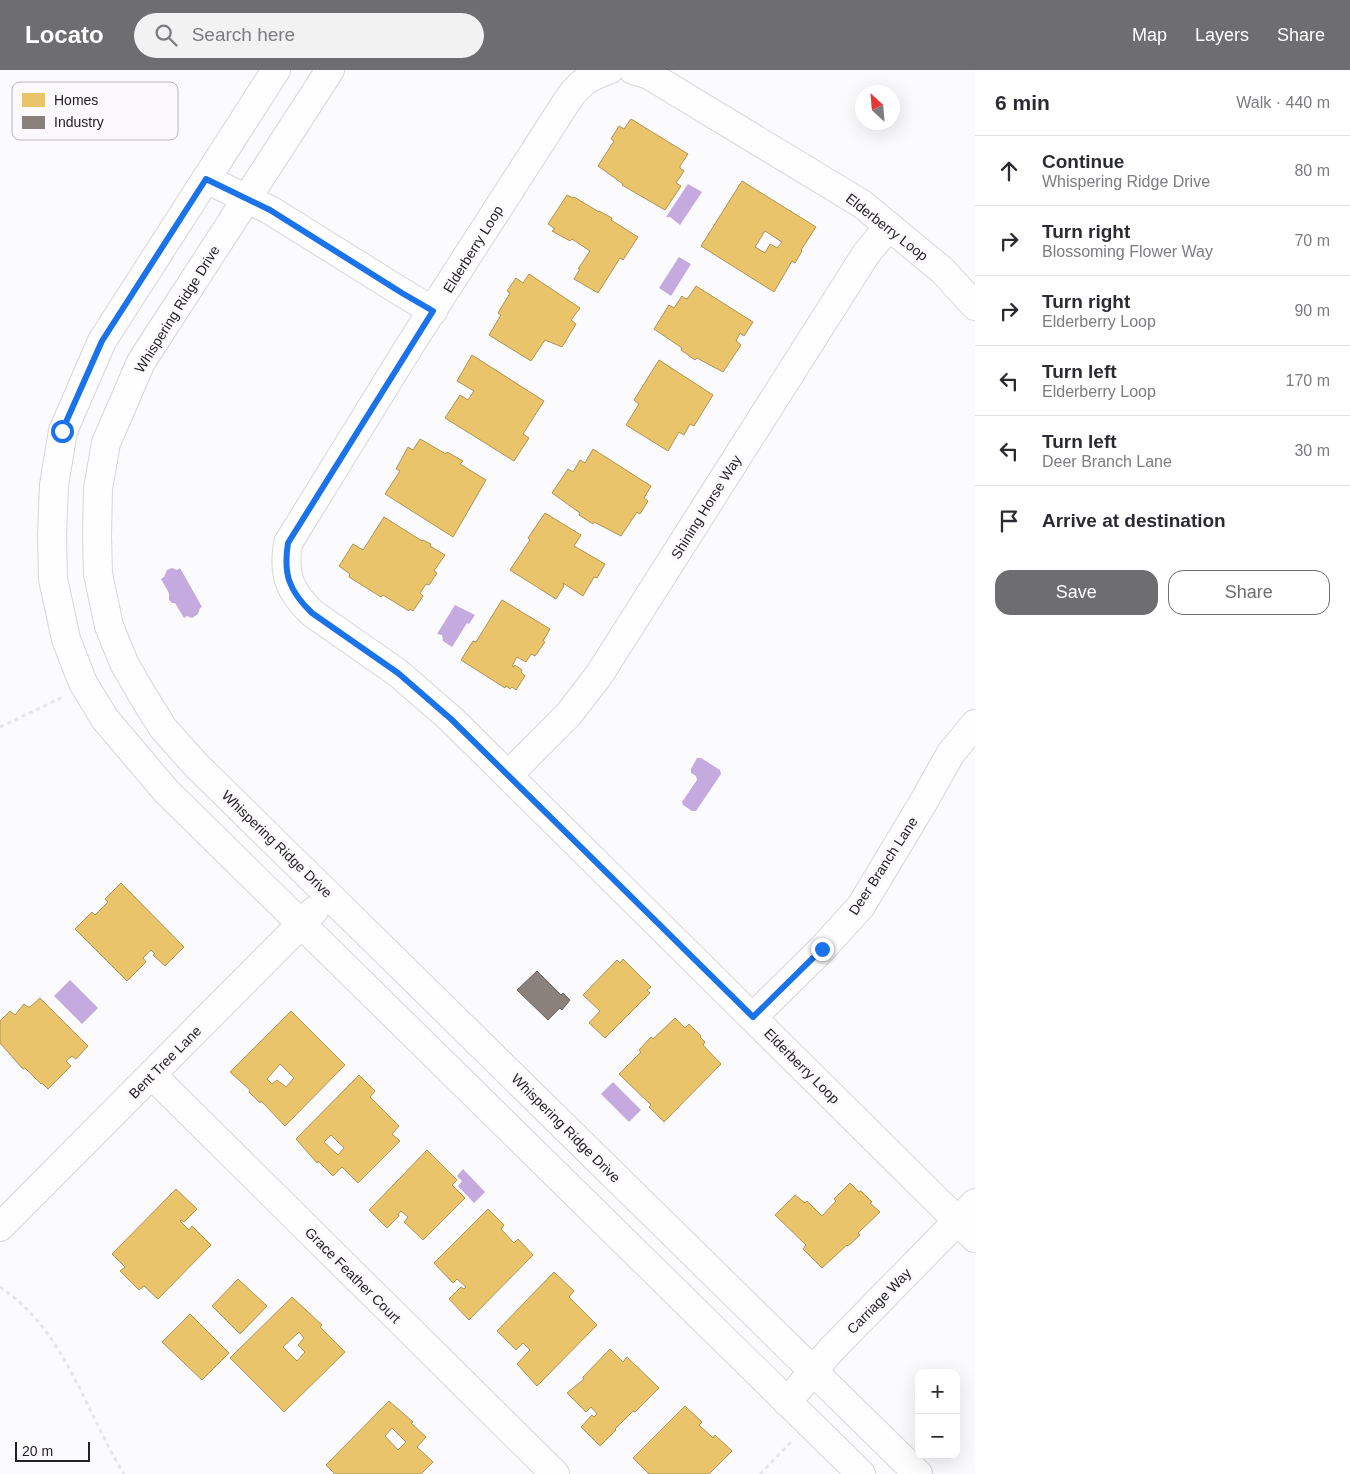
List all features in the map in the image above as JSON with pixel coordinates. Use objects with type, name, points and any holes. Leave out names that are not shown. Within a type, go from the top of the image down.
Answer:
[{"type":"street","points":[[276,70],[102,341],[62,431],[54,485],[52,535],[53,579],[66,639],[87,688],[104,719],[166,791],[860,1474]]},
{"type":"street","name":"Whispering Ridge Drive","points":[[330,70],[141,362],[106,444],[98,489],[98,574],[110,626],[124,663],[164,728],[196,765],[918,1474]]},
{"type":"street","name":"Elderberry Loop","points":[[609,70],[595,74],[580,84],[569,98],[288,543],[285,560],[286,575],[300,602],[312,613],[398,673],[451,719],[753,1017],[969,1221]]},
{"type":"street","name":"Elderberry Loop","points":[[633,70],[649,75],[862,204],[943,271],[975,306]]},
{"type":"street","points":[[206,179],[270,210],[433,311]]},
{"type":"street","name":"Shining Horse Way","points":[[508,775],[568,715],[599,675],[866,254],[889,226]]},
{"type":"street","name":"Deer Branch Lane","points":[[753,1017],[822,949],[861,906],[951,753],[975,724]]},
{"type":"street","name":"Bent Tree Lane","points":[[0,1227],[330,895]]},
{"type":"street","name":"Grace Feather Court","points":[[152,1075],[555,1474]]},
{"type":"street","name":"Carriage Way","points":[[787,1402],[831,1350],[969,1221]]},
{"type":"path","points":[[0,726],[87,688]]},
{"type":"path","points":[[0,1287],[18,1299],[42,1324],[64,1359],[110,1452],[124,1474]]},
{"type":"path","points":[[760,1474],[810,1424]]},
{"type":"shaded area","points":[[688,184],[702,192],[680,225],[670,217],[666,217]]},
{"type":"shaded area","points":[[679,257],[691,264],[671,296],[659,288]]},
{"type":"shaded area","points":[[172,568],[177,570],[180,568],[202,607],[198,614],[192,618],[187,616],[184,618],[175,603],[169,600],[169,593],[161,579],[167,570]]},
{"type":"shaded area","points":[[455,605],[475,615],[469,624],[467,623],[452,647],[443,641],[442,635],[437,634]]},
{"type":"shaded area","points":[[697,758],[701,758],[720,770],[721,774],[696,811],[692,811],[683,805],[682,802],[697,780],[696,776],[691,773],[691,769]]},
{"type":"shaded area","points":[[70,980],[98,1008],[82,1024],[54,996]]},
{"type":"shaded area","points":[[613,1082],[641,1110],[629,1122],[601,1094]]},
{"type":"shaded area","points":[[463,1169],[485,1192],[474,1203],[458,1186],[462,1181],[457,1176]]},
{"type":"building: Homes","points":[[631,119],[688,154],[680,166],[684,171],[676,183],[681,186],[665,210],[622,185],[598,166],[614,141],[611,139],[619,126],[624,129]]},
{"type":"building: Homes","points":[[742,181],[816,227],[795,263],[792,261],[774,292],[701,246]],"holes":[[[765,231],[782,242],[777,248],[770,244],[765,253],[755,247]]]},
{"type":"building: Homes","points":[[567,195],[612,218],[611,220],[638,237],[623,260],[620,258],[598,293],[574,279],[590,251],[572,239],[570,241],[552,231],[555,229],[548,224]]},
{"type":"building: Homes","points":[[529,274],[580,308],[571,320],[576,324],[562,347],[545,340],[531,361],[489,335],[501,315],[498,313],[510,293],[507,291],[516,278],[523,283]]},
{"type":"building: Homes","points":[[696,286],[753,322],[744,336],[740,333],[736,341],[741,345],[723,372],[697,358],[695,360],[681,350],[682,348],[654,329],[669,305],[674,308],[682,296],[686,299],[688,298]]},
{"type":"building: Homes","points":[[472,355],[544,401],[523,434],[529,438],[514,461],[445,418],[460,395],[468,400],[474,391],[457,381]]},
{"type":"building: Homes","points":[[659,360],[713,395],[694,426],[690,424],[684,435],[679,432],[668,451],[626,425],[639,404],[634,400]]},
{"type":"building: Homes","points":[[420,439],[446,454],[447,452],[463,461],[460,464],[486,480],[453,537],[385,494],[400,471],[396,469],[408,447],[413,450]]},
{"type":"building: Homes","points":[[593,449],[651,486],[644,498],[648,501],[640,514],[637,512],[621,536],[594,522],[593,524],[552,493],[568,469],[573,472],[580,460],[585,463]]},
{"type":"building: Homes","points":[[545,513],[581,535],[574,546],[605,564],[597,578],[594,577],[583,596],[563,583],[564,586],[556,599],[510,570]]},
{"type":"building: Homes","points":[[384,517],[422,541],[431,544],[430,546],[445,555],[434,571],[437,573],[429,585],[426,584],[420,593],[423,596],[413,611],[410,609],[409,611],[383,595],[381,597],[349,577],[350,574],[339,566],[353,544],[363,550]]},
{"type":"building: Homes","points":[[502,600],[550,629],[543,641],[545,642],[535,656],[531,654],[526,662],[517,657],[512,666],[514,667],[515,665],[522,670],[521,672],[525,676],[516,690],[512,687],[510,689],[506,686],[505,688],[461,660],[473,641],[476,642]]},
{"type":"building: Homes","points":[[121,883],[184,947],[165,966],[153,955],[155,954],[151,950],[143,958],[146,962],[127,981],[75,929],[92,912],[95,915],[108,902],[105,899]]},
{"type":"building: Homes","points":[[623,959],[651,987],[647,990],[650,993],[605,1038],[589,1023],[600,1011],[583,995],[617,960],[620,963]]},
{"type":"building: Homes","points":[[40,998],[88,1046],[76,1059],[72,1056],[66,1061],[71,1066],[48,1089],[25,1068],[23,1069],[0,1043],[0,1021],[10,1011],[15,1015],[24,1004],[30,1007]]},
{"type":"building: Homes","points":[[291,1011],[345,1065],[285,1126],[230,1072]],"holes":[[[280,1064],[294,1078],[286,1087],[277,1080],[272,1084],[267,1079]]]},
{"type":"building: Homes","points":[[675,1018],[685,1028],[689,1024],[701,1036],[705,1042],[703,1045],[721,1064],[664,1122],[649,1107],[651,1105],[619,1074],[641,1052],[639,1050],[651,1037],[653,1039]]},
{"type":"building: Homes","points":[[359,1075],[375,1091],[370,1097],[399,1126],[392,1134],[400,1141],[358,1183],[342,1167],[333,1176],[318,1161],[317,1163],[296,1139]],"holes":[[[331,1135],[344,1148],[338,1155],[324,1142]]]},
{"type":"building: Homes","points":[[427,1150],[457,1180],[452,1185],[465,1198],[423,1240],[404,1222],[408,1217],[401,1211],[398,1214],[399,1216],[387,1228],[369,1210]]},
{"type":"building: Homes","points":[[850,1183],[859,1192],[861,1191],[880,1212],[858,1233],[860,1235],[822,1268],[803,1249],[806,1245],[775,1215],[795,1195],[805,1203],[807,1201],[822,1216],[836,1201],[834,1199]]},
{"type":"building: Homes","points":[[176,1189],[197,1209],[184,1222],[180,1221],[189,1230],[192,1226],[211,1245],[158,1299],[144,1286],[139,1290],[120,1271],[125,1267],[112,1254]]},
{"type":"building: Homes","points":[[488,1209],[504,1225],[501,1229],[514,1243],[518,1239],[533,1255],[469,1320],[449,1299],[461,1287],[464,1289],[466,1287],[457,1279],[453,1283],[434,1263]]},
{"type":"building: Homes","points":[[554,1272],[574,1291],[569,1297],[597,1325],[537,1386],[517,1364],[530,1350],[523,1343],[516,1350],[497,1331]]},
{"type":"building: Homes","points":[[238,1279],[267,1306],[240,1334],[212,1306]]},
{"type":"building: Homes","points":[[292,1297],[322,1325],[320,1327],[345,1352],[284,1412],[230,1358]],"holes":[[[299,1332],[304,1338],[298,1345],[305,1352],[297,1361],[283,1347]]]},
{"type":"building: Homes","points":[[190,1314],[229,1353],[202,1380],[162,1342]]},
{"type":"building: Homes","points":[[610,1349],[623,1362],[627,1357],[659,1388],[635,1412],[633,1411],[600,1446],[581,1427],[592,1415],[594,1417],[597,1414],[591,1407],[586,1412],[567,1393],[584,1379],[583,1377]]},
{"type":"building: Homes","points":[[389,1401],[413,1422],[411,1423],[426,1437],[417,1447],[433,1462],[421,1474],[335,1474],[326,1465]],"holes":[[[392,1428],[406,1442],[398,1450],[385,1436]]]},
{"type":"building: Homes","points":[[685,1406],[702,1422],[699,1425],[713,1438],[715,1435],[732,1451],[709,1474],[649,1474],[633,1458]]},
{"type":"building: Industry","points":[[537,971],[561,995],[563,993],[570,1000],[562,1010],[560,1008],[548,1020],[517,990]]},
{"type":"route","points":[[62,431],[102,341],[206,179],[270,210],[433,311],[288,543],[285,560],[286,575],[300,602],[312,613],[398,673],[451,719],[753,1017],[822,949]]}]
